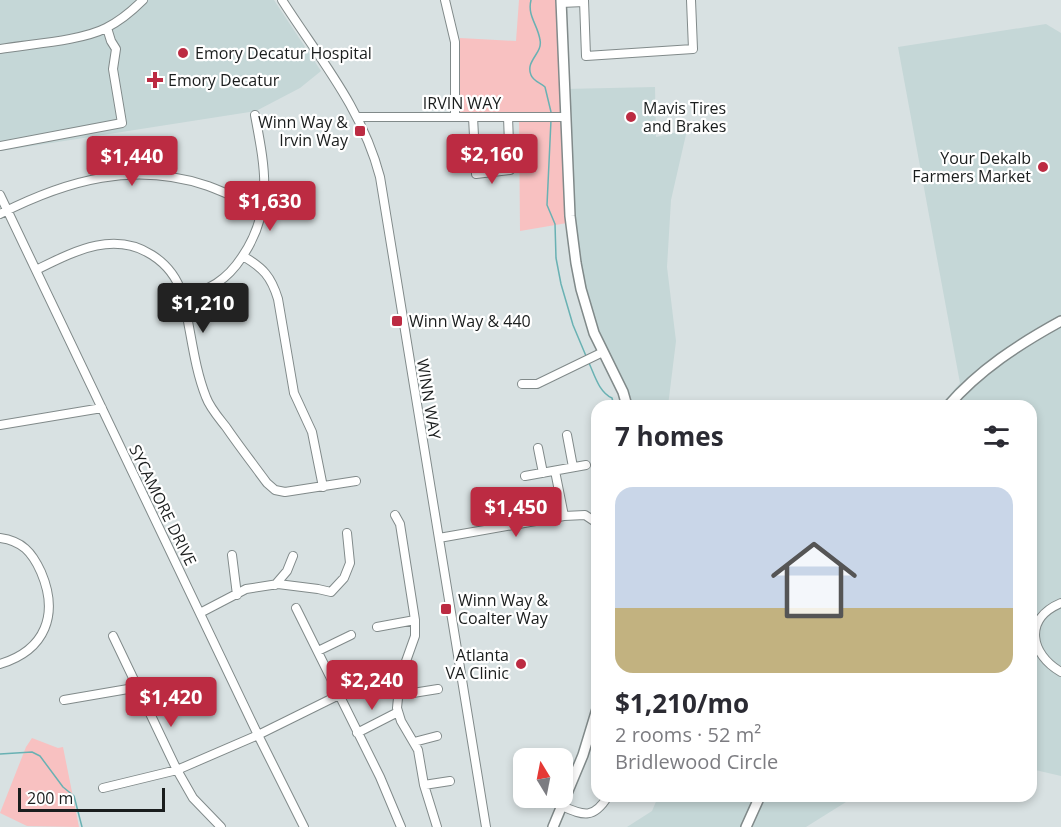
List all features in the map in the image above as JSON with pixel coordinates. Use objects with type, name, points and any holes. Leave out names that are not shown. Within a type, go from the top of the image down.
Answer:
[{"type":"main road","points":[[561,1],[570,216],[576,263],[594,333],[625,400]]},
{"type":"main road","points":[[954,400],[988,367],[1061,321]]},
{"type":"main road","points":[[573,780],[591,730]]},
{"type":"main road","points":[[746,827],[757,802]]},
{"type":"main road","points":[[553,827],[561,808]]},
{"type":"street","name":"WINN WAY","points":[[282,0],[358,117],[371,146],[380,177],[486,827]]},
{"type":"street","points":[[445,0],[455,42],[455,116]]},
{"type":"street","points":[[561,1],[584,1],[586,56],[693,49],[691,0]]},
{"type":"street","points":[[0,49],[81,36],[107,28],[138,2]]},
{"type":"street","points":[[0,146],[122,123],[113,69],[116,49],[107,28]]},
{"type":"street","points":[[182,296],[205,290],[220,282],[243,256],[253,240],[264,210],[265,173],[255,116]]},
{"type":"street","name":"IRVIN WAY","points":[[358,117],[565,117]]},
{"type":"street","points":[[473,117],[476,174],[510,170],[508,117]]},
{"type":"street","points":[[4,212],[55,189],[86,180],[124,174],[144,174],[188,180],[209,186],[264,210]]},
{"type":"street","name":"SYCAMORE DRIVE","points":[[0,195],[4,212],[36,270],[304,827]]},
{"type":"street","points":[[36,270],[92,245],[122,244],[142,249],[158,259],[172,274],[182,296],[206,398],[267,483],[275,490],[292,491],[356,481]]},
{"type":"street","points":[[243,256],[260,267],[274,287],[294,393],[312,432],[323,487]]},
{"type":"street","points":[[522,384],[537,384],[603,352]]},
{"type":"street","points":[[0,425],[102,408]]},
{"type":"street","points":[[567,435],[573,468]]},
{"type":"street","points":[[538,448],[543,473]]},
{"type":"street","points":[[525,476],[586,465]]},
{"type":"street","points":[[555,471],[564,516]]},
{"type":"street","points":[[395,515],[400,524],[415,620],[415,636],[397,692],[398,712],[418,750],[424,785],[437,827]]},
{"type":"street","points":[[439,538],[564,516],[585,515],[591,519]]},
{"type":"street","points":[[200,613],[246,589],[275,585],[332,592],[344,578],[350,563],[347,533]]},
{"type":"street","points":[[0,538],[14,541],[26,548],[34,557],[49,594],[50,607],[48,622],[36,641],[12,661],[0,664]]},
{"type":"street","points":[[232,555],[237,594]]},
{"type":"street","points":[[275,585],[286,571],[293,556]]},
{"type":"street","points":[[1037,624],[1041,615],[1061,603]]},
{"type":"street","points":[[296,608],[380,777],[401,827]]},
{"type":"street","points":[[377,627],[415,620]]},
{"type":"street","points":[[318,651],[351,635]]},
{"type":"street","points":[[113,636],[177,770],[193,798],[221,827]]},
{"type":"street","points":[[1037,644],[1044,658],[1061,672]]},
{"type":"street","points":[[64,700],[128,689],[136,685]]},
{"type":"street","points":[[397,692],[413,693],[438,689]]},
{"type":"street","points":[[103,788],[177,770],[258,735],[339,695]]},
{"type":"street","points":[[357,733],[398,712]]},
{"type":"street","points":[[414,742],[436,736]]},
{"type":"street","points":[[424,785],[450,781]]},
{"type":"street","points":[[566,808],[586,814],[597,811],[604,802]]},
{"type":"shaded area","name":"Emory Decatur","points":[[0,0],[274,0],[321,71],[300,88],[256,111],[0,151]]},
{"type":"shaded area","points":[[519,0],[563,0],[573,222],[520,231],[519,113],[457,114],[460,38],[516,41]]},
{"type":"shaded area","points":[[1046,24],[1061,33],[1061,776],[1037,770],[1037,400],[945,400],[960,383],[898,47]]},
{"type":"shaded area","points":[[655,87],[656,137],[687,130],[671,200],[667,267],[676,341],[669,400],[621,400],[582,296],[573,222],[564,89]]},
{"type":"shaded area","points":[[32,738],[58,748],[63,747],[79,827],[27,826],[0,813],[26,747]]},
{"type":"shaded area","points":[[656,802],[846,802],[806,827],[627,827],[652,811]]},
{"type":"waterway","points":[[531,0],[530,11],[539,35],[540,45],[530,65],[530,70],[533,79],[545,87],[551,112]]},
{"type":"waterway","points":[[551,120],[547,205],[555,224],[556,258],[561,284],[573,325],[586,356]]},
{"type":"waterway","points":[[589,363],[598,383],[612,400]]},
{"type":"waterway","points":[[0,754],[32,752],[40,756],[63,787],[74,796],[82,827]]},
{"type":"place","name":"Emory Decatur Hospital","points":[[183,53]]},
{"type":"place","name":"Emory Decatur","points":[[155,80]]},
{"type":"place","name":"Mavis Tires and Brakes","points":[[631,117]]},
{"type":"place","name":"Winn Way & Irvin Way","points":[[360,131]]},
{"type":"place","name":"Your Dekalb Farmers Market","points":[[1043,167]]},
{"type":"place","name":"Winn Way & 440","points":[[397,321]]},
{"type":"place","name":"Winn Way & Coalter Way","points":[[446,609]]},
{"type":"place","name":"Atlanta VA Clinic","points":[[521,664]]}]
